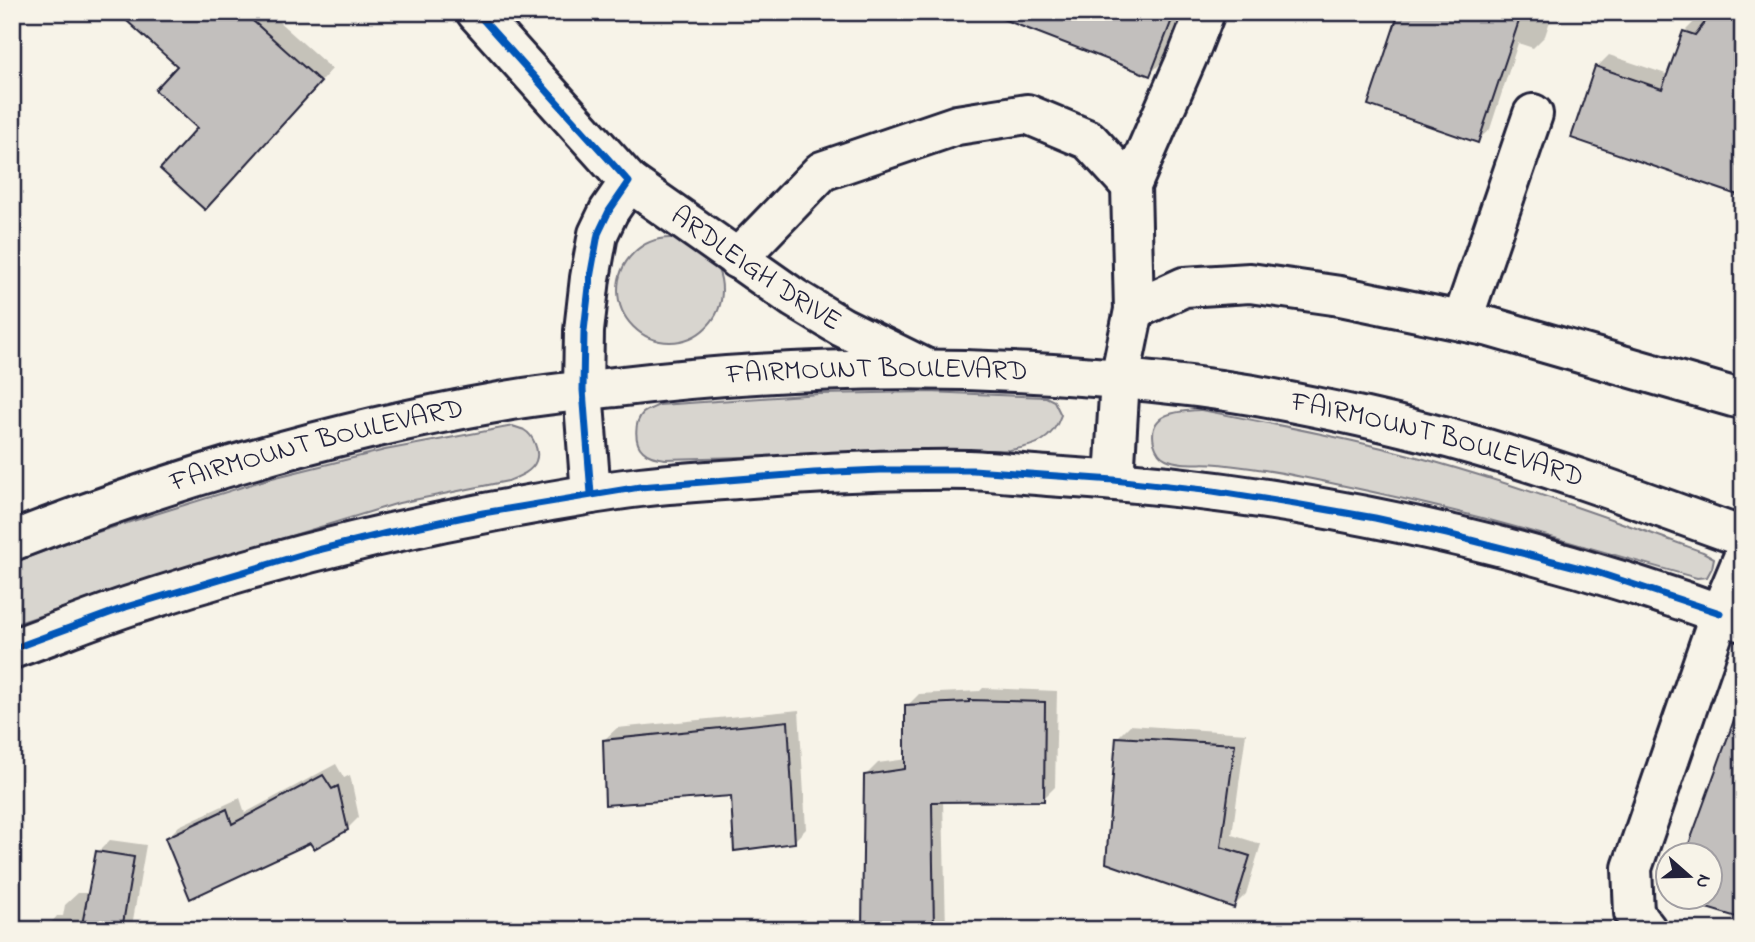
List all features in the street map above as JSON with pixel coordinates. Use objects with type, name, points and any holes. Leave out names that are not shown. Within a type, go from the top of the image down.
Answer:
[{"type":"main road","name":"ARDLEIGH DRIVE","points":[[476,12],[629,182],[794,298],[842,327],[925,368]]},
{"type":"main road","points":[[1114,480],[1120,379],[1134,310],[1131,186],[1205,12]]},
{"type":"main road","points":[[737,258],[822,171],[957,125],[1027,114],[1089,140],[1131,186]]},
{"type":"main road","points":[[1462,321],[1533,114]]},
{"type":"main road","points":[[591,494],[583,390],[584,331],[590,278],[598,234],[609,211],[629,182]]},
{"type":"main road","points":[[1134,310],[1184,286],[1251,283],[1340,296],[1490,327],[1733,397],[1743,396]]},
{"type":"main road","name":"FAIRMOUNT BOULEVARD","points":[[12,541],[164,486],[318,443],[423,417],[504,401],[689,378],[844,369],[925,368],[1120,379],[1287,401],[1408,427],[1545,467],[1743,537]]},
{"type":"main road","points":[[12,649],[126,607],[314,551],[483,513],[640,487],[880,470],[973,470],[1114,480],[1213,491],[1295,504],[1447,534],[1596,572],[1732,617]]},
{"type":"main road","points":[[1647,930],[1634,913],[1632,868],[1732,617],[1743,558]]},
{"type":"shaded area","points":[[670,238],[690,242],[707,253],[718,270],[722,290],[718,310],[707,327],[690,338],[670,342],[650,338],[633,327],[622,310],[618,290],[622,270],[633,253],[650,242]]},
{"type":"shaded area","points":[[929,392],[1046,397],[1054,401],[1061,415],[1053,431],[1042,441],[1010,450],[665,459],[645,453],[637,438],[640,417],[659,405],[819,394]]},
{"type":"shaded area","points":[[1201,410],[1348,440],[1469,472],[1703,552],[1714,558],[1712,568],[1707,577],[1697,578],[1456,511],[1271,471],[1179,462],[1161,456],[1155,446],[1153,433],[1160,419],[1183,411]]},
{"type":"shaded area","points":[[513,426],[530,436],[535,444],[537,457],[528,471],[508,481],[399,503],[208,561],[12,625],[12,563],[85,536],[268,479],[385,450]]},
{"type":"building","points":[[117,12],[243,12],[321,82],[205,210],[160,169],[197,128],[155,90],[177,66]]},
{"type":"building","points":[[993,12],[1175,12],[1150,76],[992,15]]},
{"type":"building","points":[[1399,12],[1522,12],[1478,143],[1368,105]]},
{"type":"building","points":[[1713,12],[1743,12],[1743,197],[1571,138],[1595,66],[1662,89],[1683,31],[1695,35]]},
{"type":"building","points":[[969,700],[1045,702],[1044,801],[932,802],[934,930],[862,930],[864,775],[905,769],[905,705]]},
{"type":"building","points":[[1738,709],[1743,710],[1743,919],[1716,911],[1724,911],[1724,841],[1690,841]]},
{"type":"building","points":[[788,721],[795,843],[734,851],[731,796],[605,805],[603,740]]},
{"type":"building","points":[[1116,737],[1235,744],[1221,847],[1250,856],[1234,908],[1106,863]]},
{"type":"building","points":[[323,775],[332,789],[338,786],[348,830],[314,849],[310,843],[190,899],[165,838],[227,809],[232,824]]},
{"type":"building","points":[[96,851],[134,857],[122,930],[81,930]]},
{"type":"cycle path","points":[[476,12],[629,182],[609,211],[598,234],[590,278],[584,331],[583,390],[591,494]]},
{"type":"cycle path","points":[[12,649],[126,607],[314,551],[483,513],[640,487],[880,470],[973,470],[1114,480],[1213,491],[1295,504],[1447,534],[1596,572],[1720,613]]}]
